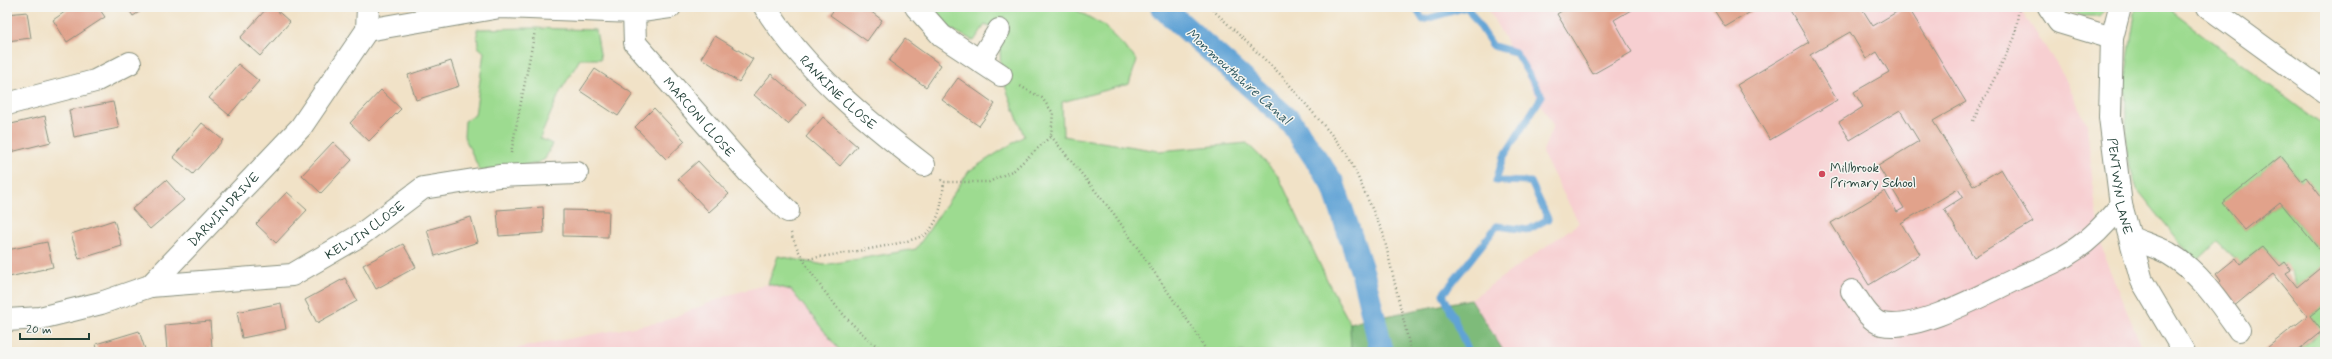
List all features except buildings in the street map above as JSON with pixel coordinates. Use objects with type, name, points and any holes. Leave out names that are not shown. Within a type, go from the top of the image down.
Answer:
[{"type":"street","points":[[368,7],[367,30],[500,7],[634,12],[670,7]]},
{"type":"street","name":"RANKINE CLOSE","points":[[765,7],[777,25],[821,76],[882,133],[924,166]]},
{"type":"street","points":[[916,7],[942,36],[1000,75]]},
{"type":"street","points":[[2049,7],[2059,22],[2112,38]]},
{"type":"street","name":"PENTWYN LANE","points":[[2120,7],[2112,38],[2110,117],[2121,205],[2142,281],[2184,352]]},
{"type":"street","points":[[2208,7],[2325,92]]},
{"type":"street","name":"MARCONI CLOSE","points":[[634,12],[635,43],[744,168],[788,211]]},
{"type":"street","name":"DARWIN DRIVE","points":[[7,320],[40,318],[101,303],[150,286],[302,127],[367,30]]},
{"type":"street","points":[[980,61],[999,30]]},
{"type":"street","points":[[7,104],[95,81],[130,63]]},
{"type":"street","name":"KELVIN CLOSE","points":[[150,286],[292,276],[359,236],[423,188],[506,175],[578,173]]},
{"type":"street","points":[[1852,291],[1863,309],[1880,324],[1892,325],[1921,320],[1968,302],[2066,256],[2107,222],[2121,205]]},
{"type":"street","points":[[2131,238],[2169,254],[2184,266],[2206,285],[2239,330]]},
{"type":"path","points":[[1210,7],[1282,76],[1347,153],[1383,233],[1411,352]]},
{"type":"path","points":[[1973,121],[2014,37],[2019,7]]},
{"type":"path","points":[[506,175],[539,9]]},
{"type":"path","points":[[924,166],[944,182],[989,182],[1014,170],[1051,136],[1053,113],[1042,98],[1000,75]]},
{"type":"path","points":[[1051,136],[1114,214],[1197,334],[1207,352]]},
{"type":"path","points":[[804,259],[893,245],[926,234],[940,214],[944,182]]},
{"type":"path","points":[[788,211],[791,235],[804,259],[845,317],[874,345],[886,352]]},
{"type":"shaded area","name":"Millbrook Primary School","points":[[1487,7],[2019,7],[2063,74],[2087,124],[2094,195],[2105,259],[2144,352],[1504,352],[1471,299],[1579,223],[1542,153],[1553,126]]},
{"type":"shaded area","points":[[768,284],[791,290],[841,352],[495,352],[661,322],[732,294]]},
{"type":"green space","points":[[931,7],[1071,7],[1103,25],[1137,60],[1129,84],[1062,102],[1063,136],[1159,151],[1247,143],[1278,175],[1330,286],[1350,323],[1351,352],[841,352],[791,290],[768,284],[778,256],[824,265],[916,249],[969,171],[1024,136],[1001,75],[999,30],[985,25],[974,41],[949,28]]},
{"type":"green space","points":[[2060,7],[2108,7],[2099,16],[2082,16]]},
{"type":"green space","points":[[2136,7],[2166,7],[2325,127],[2325,202],[2306,178],[2301,181],[2281,156],[2223,203],[2245,230],[2280,202],[2322,253],[2325,250],[2325,264],[2297,287],[2291,270],[2280,266],[2263,246],[2240,264],[2217,242],[2196,262],[2137,189],[2127,157],[2125,79]]},
{"type":"green space","points":[[533,28],[596,30],[601,59],[580,59],[560,92],[540,138],[552,144],[545,159],[535,164],[480,171],[464,136],[465,121],[475,115],[484,52],[478,47],[477,29]]},
{"type":"green space","points":[[1471,299],[1504,352],[1351,352],[1350,323]]},
{"type":"green space","points":[[2325,304],[2325,352],[2296,352],[2322,332],[2310,316]]},
{"type":"waterway","name":"Monmouthshire Canal","points":[[1162,7],[1291,122],[1333,184],[1363,274],[1382,352]]},
{"type":"waterway","points":[[1415,7],[1423,20],[1467,7],[1493,46],[1515,52],[1542,96],[1503,158],[1496,181],[1531,182],[1548,219],[1528,230],[1497,226],[1443,294],[1469,352]]},
{"type":"place","name":"Millbrook Primary School","points":[[1822,174]]}]
